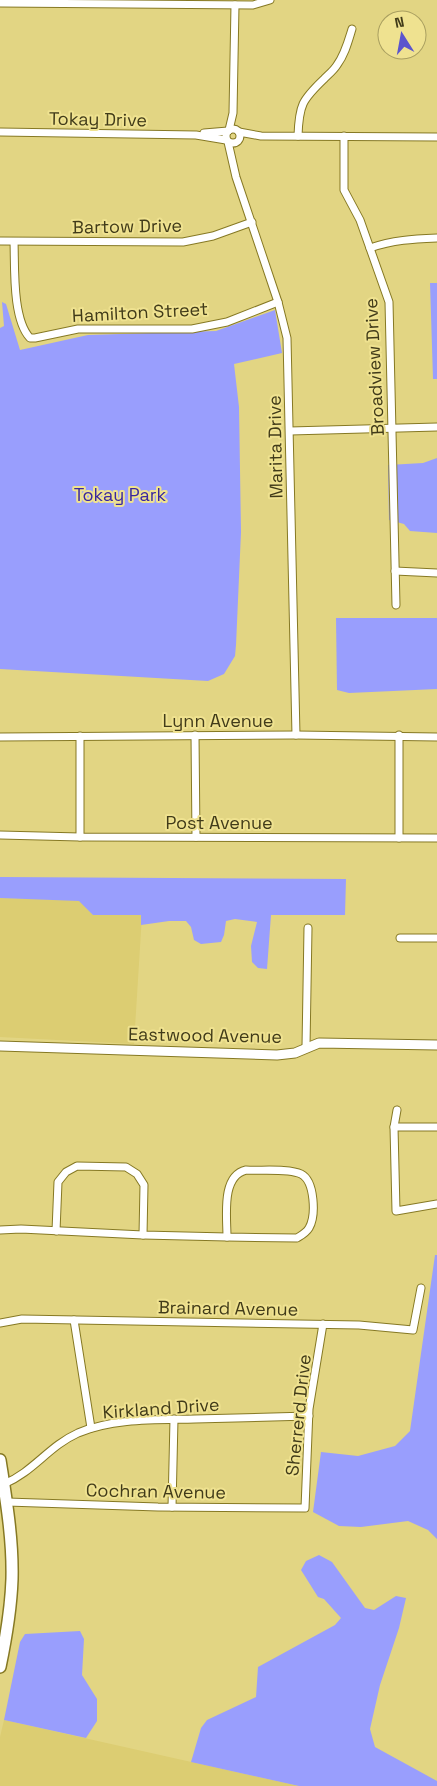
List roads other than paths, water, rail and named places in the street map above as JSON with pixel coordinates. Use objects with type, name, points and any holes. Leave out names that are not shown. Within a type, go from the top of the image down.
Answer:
[{"type":"main road","points":[[0,1460],[11,1538],[12,1578],[8,1621],[0,1667]]},
{"type":"street","points":[[0,3],[164,2],[253,5],[270,0]]},
{"type":"street","points":[[235,5],[233,113],[225,135],[227,141],[232,144],[262,136]]},
{"type":"street","points":[[298,136],[299,115],[302,104],[309,94],[336,67],[346,48],[352,29]]},
{"type":"street","points":[[233,113],[240,136],[238,142]]},
{"type":"street","points":[[228,130],[262,136],[437,137]]},
{"type":"street","name":"Tokay Drive","points":[[0,132],[196,135],[228,130]]},
{"type":"street","name":"Tokay Drive","points":[[196,135],[227,141]]},
{"type":"street","name":"Broadview Drive","points":[[344,136],[344,190],[360,220],[389,302],[396,605]]},
{"type":"street","name":"Marita Drive","points":[[227,141],[236,177],[284,321],[288,356],[296,735]]},
{"type":"street","name":"Marita Drive","points":[[234,167],[238,142]]},
{"type":"street","name":"Bartow Drive","points":[[0,241],[183,242],[213,236],[252,222]]},
{"type":"street","points":[[370,248],[404,239],[437,238]]},
{"type":"street","name":"Hamilton Street","points":[[14,242],[15,293],[25,332],[30,338],[40,338],[78,329],[192,329],[227,322],[278,302]]},
{"type":"street","points":[[290,431],[437,427]]},
{"type":"street","points":[[396,572],[437,573]]},
{"type":"street","points":[[195,735],[196,837]]},
{"type":"street","points":[[399,735],[399,838]]},
{"type":"street","name":"Lynn Avenue","points":[[0,737],[399,735],[437,737]]},
{"type":"street","points":[[80,736],[80,837]]},
{"type":"street","name":"Post Avenue","points":[[0,834],[80,837],[437,838]]},
{"type":"street","points":[[306,1047],[308,928]]},
{"type":"street","points":[[400,938],[437,938]]},
{"type":"street","name":"Eastwood Avenue","points":[[0,1046],[277,1055],[294,1053],[319,1043],[437,1045]]},
{"type":"street","points":[[397,1110],[394,1128],[396,1211],[437,1204]]},
{"type":"street","points":[[394,1128],[437,1127]]},
{"type":"street","points":[[56,1231],[58,1182],[66,1172],[77,1166],[126,1167],[138,1174],[142,1181],[143,1235]]},
{"type":"street","points":[[0,1230],[21,1229],[143,1235],[297,1238],[307,1230],[311,1222],[312,1190],[309,1182],[304,1176],[296,1172],[246,1170],[238,1173],[232,1179],[229,1187],[227,1236]]},
{"type":"street","name":"Brainard Avenue","points":[[0,1323],[22,1319],[323,1324],[413,1330],[421,1288]]},
{"type":"street","points":[[74,1320],[91,1428]]},
{"type":"street","name":"Sherrerd Drive","points":[[305,1508],[309,1416],[323,1324]]},
{"type":"street","name":"Kirkland Drive","points":[[4,1484],[23,1474],[56,1445],[91,1428],[118,1423],[174,1419],[309,1416]]},
{"type":"street","points":[[172,1507],[174,1419]]},
{"type":"street","name":"Cochran Avenue","points":[[7,1502],[172,1507],[305,1508]]},
{"type":"park label","name":"Tokay Park","points":[[120,494]]}]
